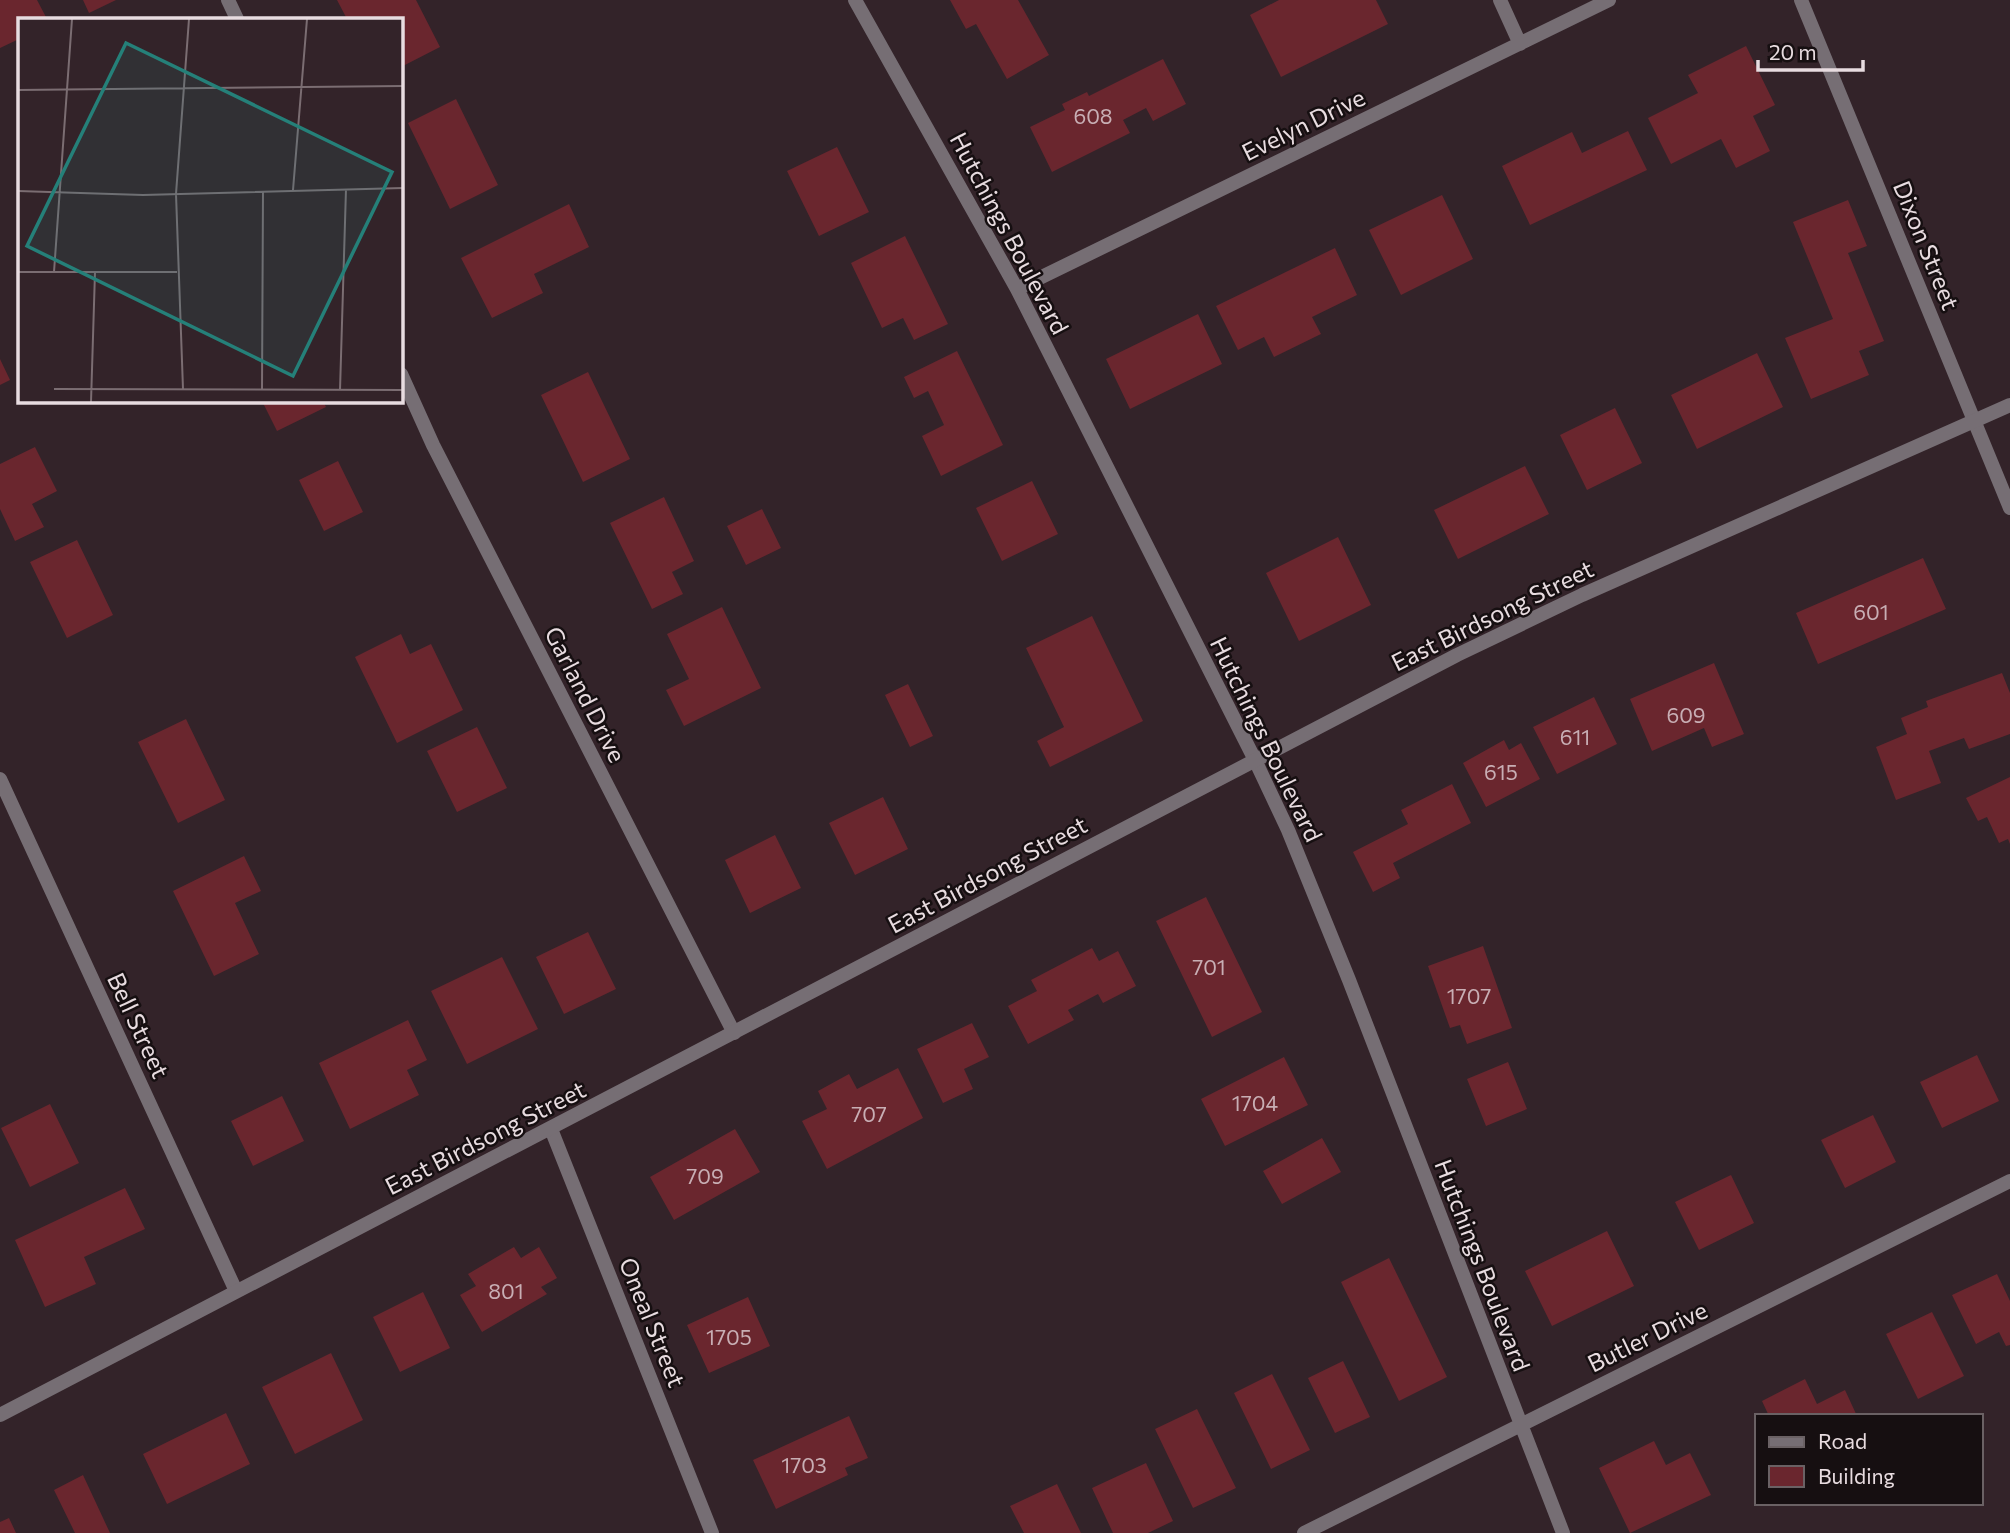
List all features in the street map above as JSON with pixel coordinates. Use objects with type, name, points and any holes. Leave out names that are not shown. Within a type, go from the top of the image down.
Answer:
[{"type":"street","points":[[228,0],[237,18]]},
{"type":"street","name":"Hutchings Boulevard","points":[[855,0],[1017,289],[1255,760],[1288,831],[1345,970],[1563,1533]]},
{"type":"street","points":[[1500,0],[1520,44]]},
{"type":"street","name":"Evelyn Drive","points":[[1017,289],[1609,0]]},
{"type":"street","name":"Dixon Street","points":[[1801,0],[2010,508]]},
{"type":"street","name":"Garland Drive","points":[[402,376],[433,445],[734,1033]]},
{"type":"street","name":"East Birdsong Street","points":[[0,1415],[1524,622],[2010,405]]},
{"type":"street","name":"Bell Street","points":[[0,779],[236,1291]]},
{"type":"street","name":"Oneal Street","points":[[551,1129],[712,1533]]},
{"type":"street","name":"Butler Drive","points":[[1304,1533],[2010,1181]]},
{"type":"building","points":[[0,0],[37,0],[46,18],[18,18],[18,39],[0,48]]},
{"type":"building","points":[[83,0],[116,0],[89,13]]},
{"type":"building","points":[[337,0],[416,0],[440,47],[402,66],[402,18],[346,18]]},
{"type":"building","points":[[950,0],[1018,0],[1049,55],[1007,79],[976,24],[966,29]]},
{"type":"building","points":[[1279,0],[1376,0],[1388,24],[1281,77],[1250,15]]},
{"type":"building","points":[[1746,46],[1775,105],[1753,116],[1770,151],[1736,168],[1721,139],[1671,164],[1648,118],[1698,93],[1688,75]]},
{"type":"building","points":[[1163,59],[1186,104],[1153,121],[1146,108],[1123,120],[1130,133],[1052,172],[1030,127],[1065,110],[1062,104],[1087,92],[1089,96]]},
{"type":"building","points":[[456,99],[498,185],[450,209],[408,123]]},
{"type":"building","points":[[1628,131],[1647,170],[1530,225],[1502,166],[1572,132],[1582,153]]},
{"type":"building","points":[[837,147],[869,212],[819,236],[787,171]]},
{"type":"building","points":[[1442,195],[1473,259],[1401,295],[1369,230]]},
{"type":"building","points":[[1848,200],[1867,246],[1848,253],[1884,341],[1859,351],[1869,375],[1811,399],[1785,338],[1833,319],[1793,222]]},
{"type":"building","points":[[569,204],[589,247],[534,274],[543,293],[492,318],[461,258]]},
{"type":"building","points":[[905,236],[948,324],[914,340],[903,318],[882,328],[851,263]]},
{"type":"building","points":[[1335,248],[1357,295],[1312,317],[1321,334],[1274,357],[1264,337],[1238,350],[1216,306]]},
{"type":"building","points":[[1198,314],[1222,364],[1130,409],[1106,359]]},
{"type":"building","points":[[957,351],[1003,445],[941,476],[922,436],[944,425],[928,391],[914,398],[904,377]]},
{"type":"building","points":[[1757,353],[1783,407],[1697,449],[1671,395]]},
{"type":"building","points":[[0,359],[10,380],[0,385]]},
{"type":"building","points":[[588,372],[630,459],[583,482],[541,395]]},
{"type":"building","points":[[262,402],[324,402],[326,407],[277,431]]},
{"type":"building","points":[[1615,408],[1642,463],[1587,490],[1560,435]]},
{"type":"building","points":[[35,447],[57,491],[32,504],[44,527],[15,541],[0,509],[0,464]]},
{"type":"building","points":[[338,461],[363,512],[324,531],[299,480]]},
{"type":"building","points":[[1525,466],[1549,514],[1458,559],[1434,510]]},
{"type":"building","points":[[1032,481],[1058,534],[1002,561],[976,508]]},
{"type":"building","points":[[664,497],[694,561],[672,572],[683,594],[652,609],[610,523]]},
{"type":"building","points":[[762,509],[781,548],[746,565],[727,526]]},
{"type":"building","points":[[1338,537],[1371,605],[1299,641],[1266,573]]},
{"type":"building","points":[[77,540],[113,615],[67,638],[30,562]]},
{"type":"building","points":[[1923,558],[1946,609],[1818,664],[1796,613]]},
{"type":"building","points":[[722,607],[761,688],[684,726],[666,690],[689,679],[667,634]]},
{"type":"building","points":[[1092,616],[1143,721],[1050,767],[1037,741],[1064,727],[1026,648]]},
{"type":"building","points":[[401,634],[410,654],[431,644],[463,710],[397,743],[355,657]]},
{"type":"building","points":[[1714,663],[1744,734],[1712,747],[1704,728],[1652,751],[1630,699]]},
{"type":"building","points":[[2002,673],[2010,693],[2010,734],[1969,749],[1964,738],[1929,751],[1941,783],[1896,800],[1876,747],[1907,734],[1901,718],[1928,707],[1926,701]]},
{"type":"building","points":[[908,684],[933,736],[910,747],[885,695]]},
{"type":"building","points":[[1594,697],[1617,744],[1557,774],[1533,727]]},
{"type":"building","points":[[186,719],[225,800],[178,823],[138,742]]},
{"type":"building","points":[[477,727],[507,788],[457,812],[427,751]]},
{"type":"building","points":[[1504,740],[1509,750],[1521,743],[1540,779],[1486,807],[1463,763]]},
{"type":"building","points":[[2010,777],[2010,844],[2008,839],[1999,843],[1987,817],[1978,821],[1966,798]]},
{"type":"building","points":[[1452,784],[1471,823],[1393,863],[1400,878],[1373,892],[1353,852],[1408,824],[1401,810]]},
{"type":"building","points":[[883,797],[908,849],[855,875],[829,823]]},
{"type":"building","points":[[775,835],[801,888],[750,913],[725,860]]},
{"type":"building","points":[[244,856],[261,891],[235,903],[259,954],[214,976],[173,891]]},
{"type":"building","points":[[1206,897],[1262,1012],[1212,1037],[1156,921]]},
{"type":"building","points":[[588,932],[616,989],[564,1014],[536,957]]},
{"type":"building","points":[[1483,946],[1512,1028],[1467,1044],[1460,1025],[1450,1028],[1428,966]]},
{"type":"building","points":[[1092,948],[1099,961],[1118,951],[1136,986],[1103,1003],[1098,994],[1068,1010],[1074,1020],[1028,1044],[1008,1006],[1037,991],[1031,980]]},
{"type":"building","points":[[502,957],[538,1029],[467,1064],[431,991]]},
{"type":"building","points":[[408,1020],[427,1060],[407,1070],[419,1095],[350,1129],[319,1063]]},
{"type":"building","points":[[972,1023],[989,1057],[964,1069],[973,1089],[943,1103],[917,1049]]},
{"type":"building","points":[[1977,1055],[1999,1101],[1942,1128],[1920,1082]]},
{"type":"building","points":[[1284,1057],[1308,1105],[1225,1146],[1201,1099]]},
{"type":"building","points":[[1508,1062],[1527,1109],[1486,1126],[1467,1079]]},
{"type":"building","points":[[898,1068],[923,1118],[827,1169],[802,1121],[827,1109],[818,1091],[849,1074],[857,1089]]},
{"type":"building","points":[[282,1096],[304,1141],[253,1166],[231,1121]]},
{"type":"building","points":[[50,1104],[79,1163],[30,1187],[1,1128]]},
{"type":"building","points":[[1873,1115],[1896,1162],[1845,1188],[1821,1140]]},
{"type":"building","points":[[735,1129],[760,1172],[674,1220],[650,1177]]},
{"type":"building","points":[[1322,1138],[1341,1172],[1282,1204],[1263,1171]]},
{"type":"building","points":[[1731,1175],[1754,1223],[1699,1250],[1675,1202]]},
{"type":"building","points":[[125,1188],[145,1229],[84,1257],[96,1284],[45,1307],[15,1240]]},
{"type":"building","points":[[1607,1231],[1634,1286],[1552,1326],[1525,1271]]},
{"type":"building","points":[[514,1247],[521,1258],[539,1247],[557,1278],[541,1287],[547,1294],[482,1332],[460,1295],[476,1286],[468,1274]]},
{"type":"building","points":[[1389,1258],[1447,1377],[1399,1401],[1341,1282]]},
{"type":"building","points":[[1997,1274],[2010,1301],[2010,1345],[2006,1346],[1999,1332],[1976,1344],[1952,1295]]},
{"type":"building","points":[[423,1292],[450,1348],[400,1372],[373,1317]]},
{"type":"building","points":[[748,1297],[770,1346],[709,1373],[687,1325]]},
{"type":"building","points":[[1932,1312],[1964,1376],[1918,1399],[1886,1334]]},
{"type":"building","points":[[331,1353],[363,1420],[295,1454],[262,1387]]},
{"type":"building","points":[[1343,1361],[1370,1417],[1335,1433],[1308,1378]]},
{"type":"building","points":[[1272,1374],[1310,1450],[1271,1469],[1234,1393]]},
{"type":"building","points":[[1805,1379],[1817,1404],[1845,1390],[1856,1414],[1768,1414],[1762,1401]]},
{"type":"building","points":[[1197,1409],[1236,1488],[1193,1508],[1155,1429]]},
{"type":"building","points":[[226,1413],[250,1464],[167,1504],[143,1454]]},
{"type":"building","points":[[849,1416],[868,1458],[845,1468],[848,1475],[776,1509],[753,1460]]},
{"type":"building","points":[[1654,1441],[1666,1465],[1690,1453],[1711,1495],[1630,1533],[1599,1468]]},
{"type":"building","points":[[1146,1463],[1173,1521],[1148,1533],[1113,1533],[1092,1488]]},
{"type":"building","points":[[83,1475],[110,1533],[75,1533],[54,1490]]},
{"type":"building","points":[[1057,1484],[1081,1533],[1024,1533],[1010,1506]]},
{"type":"building","points":[[9,1518],[16,1533],[0,1533],[0,1522]]}]
